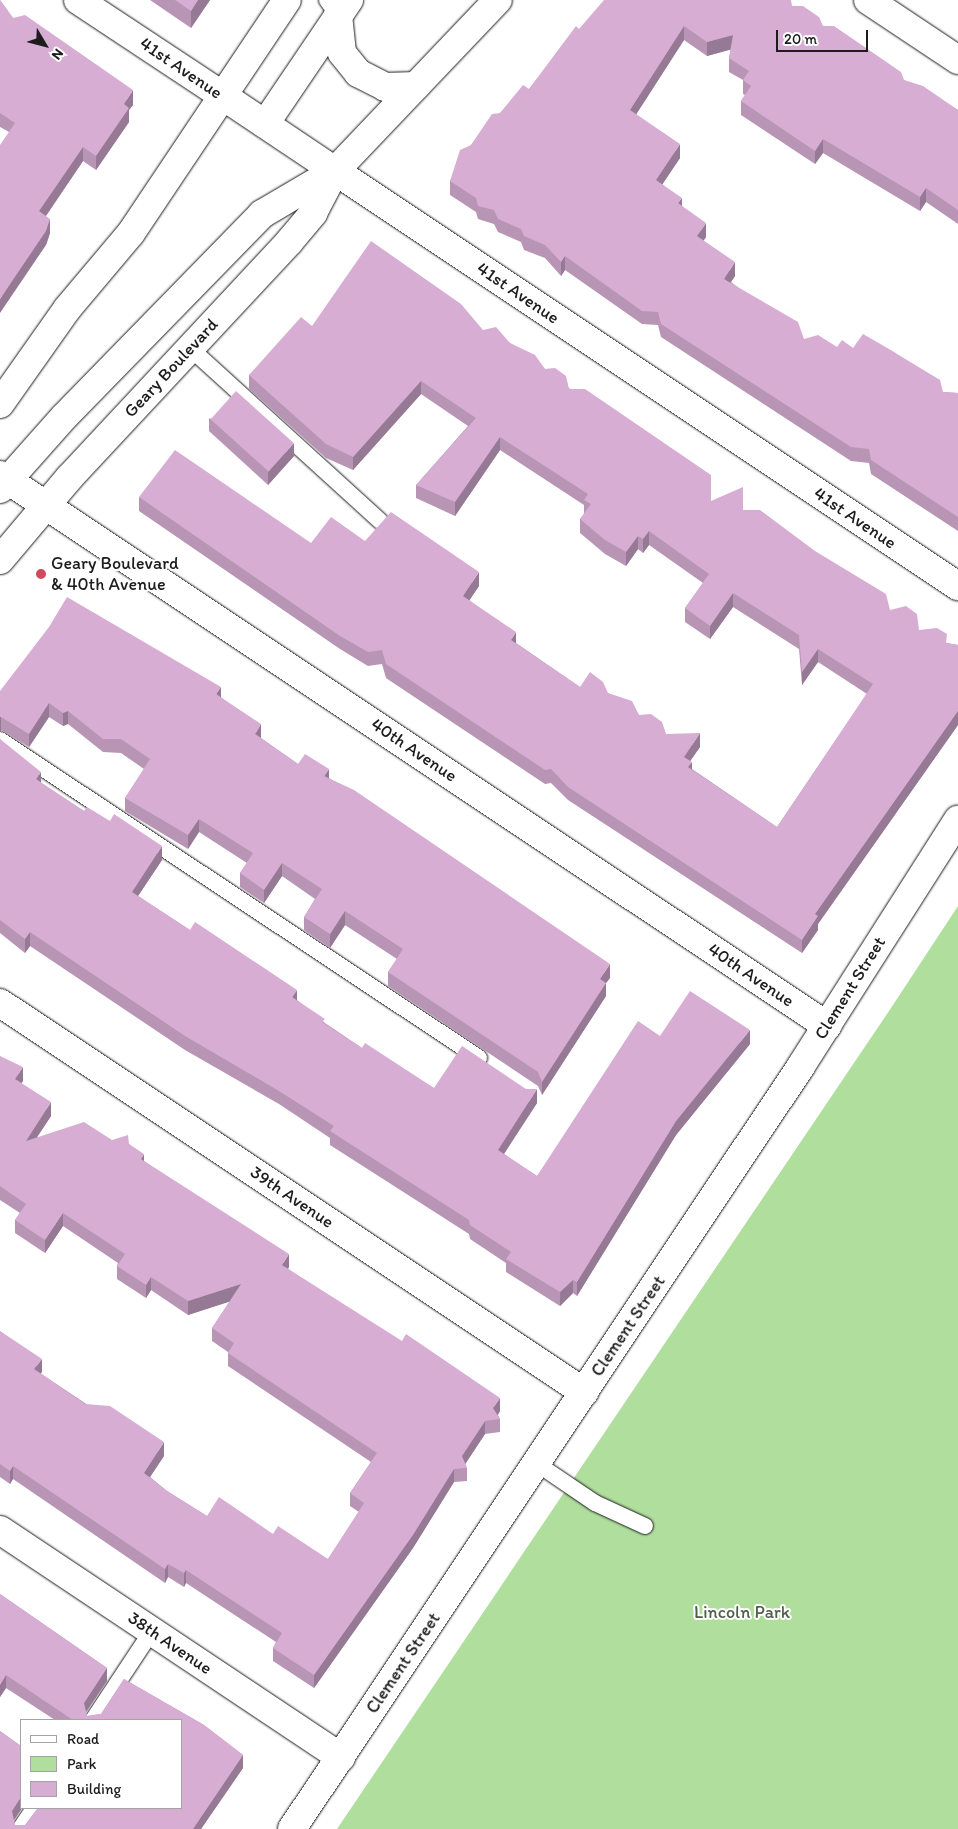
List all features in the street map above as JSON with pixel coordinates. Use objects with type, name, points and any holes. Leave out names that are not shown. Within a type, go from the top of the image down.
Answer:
[{"type":"street","name":"41st Avenue","points":[[78,0],[958,586]]},
{"type":"street","points":[[0,404],[67,309],[131,233],[286,0]]},
{"type":"street","name":"Geary Boulevard","points":[[3,481],[262,214],[335,171],[498,0]]},
{"type":"street","points":[[868,0],[958,60]]},
{"type":"street","points":[[338,5],[342,54],[358,73],[385,87],[416,86]]},
{"type":"street","points":[[265,124],[338,5]]},
{"type":"street","name":"Geary Boulevard","points":[[0,560],[45,505],[313,213],[335,171]]},
{"type":"street","name":"40th Avenue","points":[[3,481],[45,505],[827,1026]]},
{"type":"street","name":"Clement Street","points":[[292,1829],[827,1026],[958,820]]},
{"type":"street","name":"39th Avenue","points":[[0,1003],[584,1392]]},
{"type":"street","name":"38th Avenue","points":[[0,1530],[341,1757]]},
{"type":"lane","points":[[190,348],[380,521]]},
{"type":"lane","points":[[0,740],[491,1066]]},
{"type":"lane","points":[[536,1463],[595,1502],[646,1526]]},
{"type":"lane","points":[[94,1719],[152,1631]]},
{"type":"lane","points":[[20,1829],[33,1809]]},
{"type":"green space","name":"Lincoln Park","points":[[958,906],[958,1829],[337,1829],[889,1011]]},
{"type":"building","points":[[0,0],[13,18],[25,15],[133,90],[124,104],[129,108],[96,156],[83,147],[39,211],[50,219],[46,231],[0,299],[0,145],[15,123],[0,113]]},
{"type":"building","points":[[175,0],[198,0],[191,11]]},
{"type":"building","points":[[604,0],[791,0],[792,6],[803,6],[819,17],[823,26],[834,26],[901,72],[904,80],[923,86],[958,110],[958,210],[926,188],[920,197],[823,139],[815,151],[741,101],[751,86],[743,80],[749,71],[729,58],[733,35],[707,42],[684,26],[630,110],[680,144],[656,180],[682,198],[678,203],[706,223],[697,236],[735,262],[724,279],[798,322],[804,339],[818,335],[837,347],[842,340],[853,348],[863,334],[940,380],[943,392],[958,393],[958,517],[871,460],[869,449],[851,447],[661,324],[658,312],[642,311],[565,256],[561,262],[545,245],[524,236],[521,229],[498,219],[494,210],[478,206],[476,198],[450,181],[460,150],[471,145],[492,114],[500,113],[523,85],[529,89],[576,26],[579,29]]},
{"type":"building","points":[[371,241],[461,304],[483,330],[496,327],[510,343],[535,355],[545,369],[555,368],[566,376],[569,389],[585,389],[711,475],[711,501],[743,487],[743,510],[760,510],[815,551],[886,594],[890,610],[906,606],[917,614],[919,630],[937,628],[947,634],[946,643],[958,645],[958,711],[815,914],[818,916],[802,940],[568,787],[551,769],[545,770],[386,664],[382,650],[368,652],[340,636],[139,497],[175,450],[311,543],[331,517],[365,541],[391,512],[479,572],[463,596],[516,632],[511,640],[580,687],[590,672],[603,682],[608,693],[632,701],[639,715],[651,714],[662,722],[666,734],[700,733],[684,757],[692,762],[688,767],[777,827],[873,684],[818,649],[802,672],[799,635],[733,593],[710,626],[685,608],[709,574],[649,531],[643,539],[638,536],[626,552],[605,540],[580,519],[591,504],[584,500],[588,494],[500,437],[455,502],[416,485],[476,418],[421,381],[353,457],[326,444],[249,375],[301,317],[312,326]]},
{"type":"building","points":[[236,391],[294,443],[269,471],[211,419]]},
{"type":"building","points":[[67,597],[221,687],[216,694],[261,724],[255,734],[298,764],[305,754],[329,769],[324,776],[354,790],[610,964],[600,979],[606,983],[542,1082],[538,1072],[388,972],[403,949],[345,911],[330,934],[304,917],[322,889],[282,863],[264,890],[240,873],[253,853],[199,819],[188,835],[125,798],[150,759],[121,739],[103,739],[68,711],[63,713],[49,703],[29,734],[0,717],[0,691],[49,627]]},
{"type":"building","points":[[0,739],[41,772],[36,779],[84,811],[87,807],[110,821],[114,814],[162,846],[132,892],[190,930],[195,922],[297,990],[292,997],[325,1019],[322,1022],[362,1048],[365,1043],[434,1088],[462,1046],[526,1089],[537,1089],[498,1150],[537,1176],[638,1021],[660,1036],[690,991],[750,1030],[676,1121],[577,1282],[573,1280],[560,1292],[506,1259],[511,1252],[470,1225],[469,1220],[330,1131],[334,1126],[279,1091],[185,1036],[30,932],[25,939],[0,920]]},
{"type":"building","points":[[0,1056],[23,1067],[15,1079],[51,1102],[26,1141],[84,1122],[112,1140],[128,1135],[129,1144],[144,1154],[141,1159],[289,1254],[282,1265],[402,1341],[406,1334],[500,1398],[493,1408],[500,1419],[485,1421],[462,1456],[467,1468],[454,1469],[413,1535],[314,1675],[273,1648],[282,1633],[186,1570],[184,1573],[168,1564],[165,1569],[13,1466],[10,1471],[0,1464],[0,1331],[42,1359],[34,1369],[85,1404],[110,1406],[164,1442],[144,1473],[167,1491],[207,1516],[219,1497],[273,1534],[278,1526],[328,1559],[364,1503],[350,1493],[377,1453],[228,1353],[234,1343],[212,1328],[241,1284],[188,1301],[151,1277],[146,1285],[117,1266],[125,1254],[63,1213],[45,1240],[15,1220],[26,1204],[0,1186]]},
{"type":"building","points":[[0,1594],[107,1668],[84,1703],[87,1716],[101,1714],[124,1679],[204,1725],[243,1755],[193,1829],[0,1829],[0,1731],[20,1745],[20,1799],[12,1811],[15,1825],[25,1825],[37,1809],[182,1809],[182,1719],[72,1719],[6,1675],[0,1685]]},
{"type":"place","name":"Geary Boulevard & 40th Avenue","points":[[41,574]]}]
